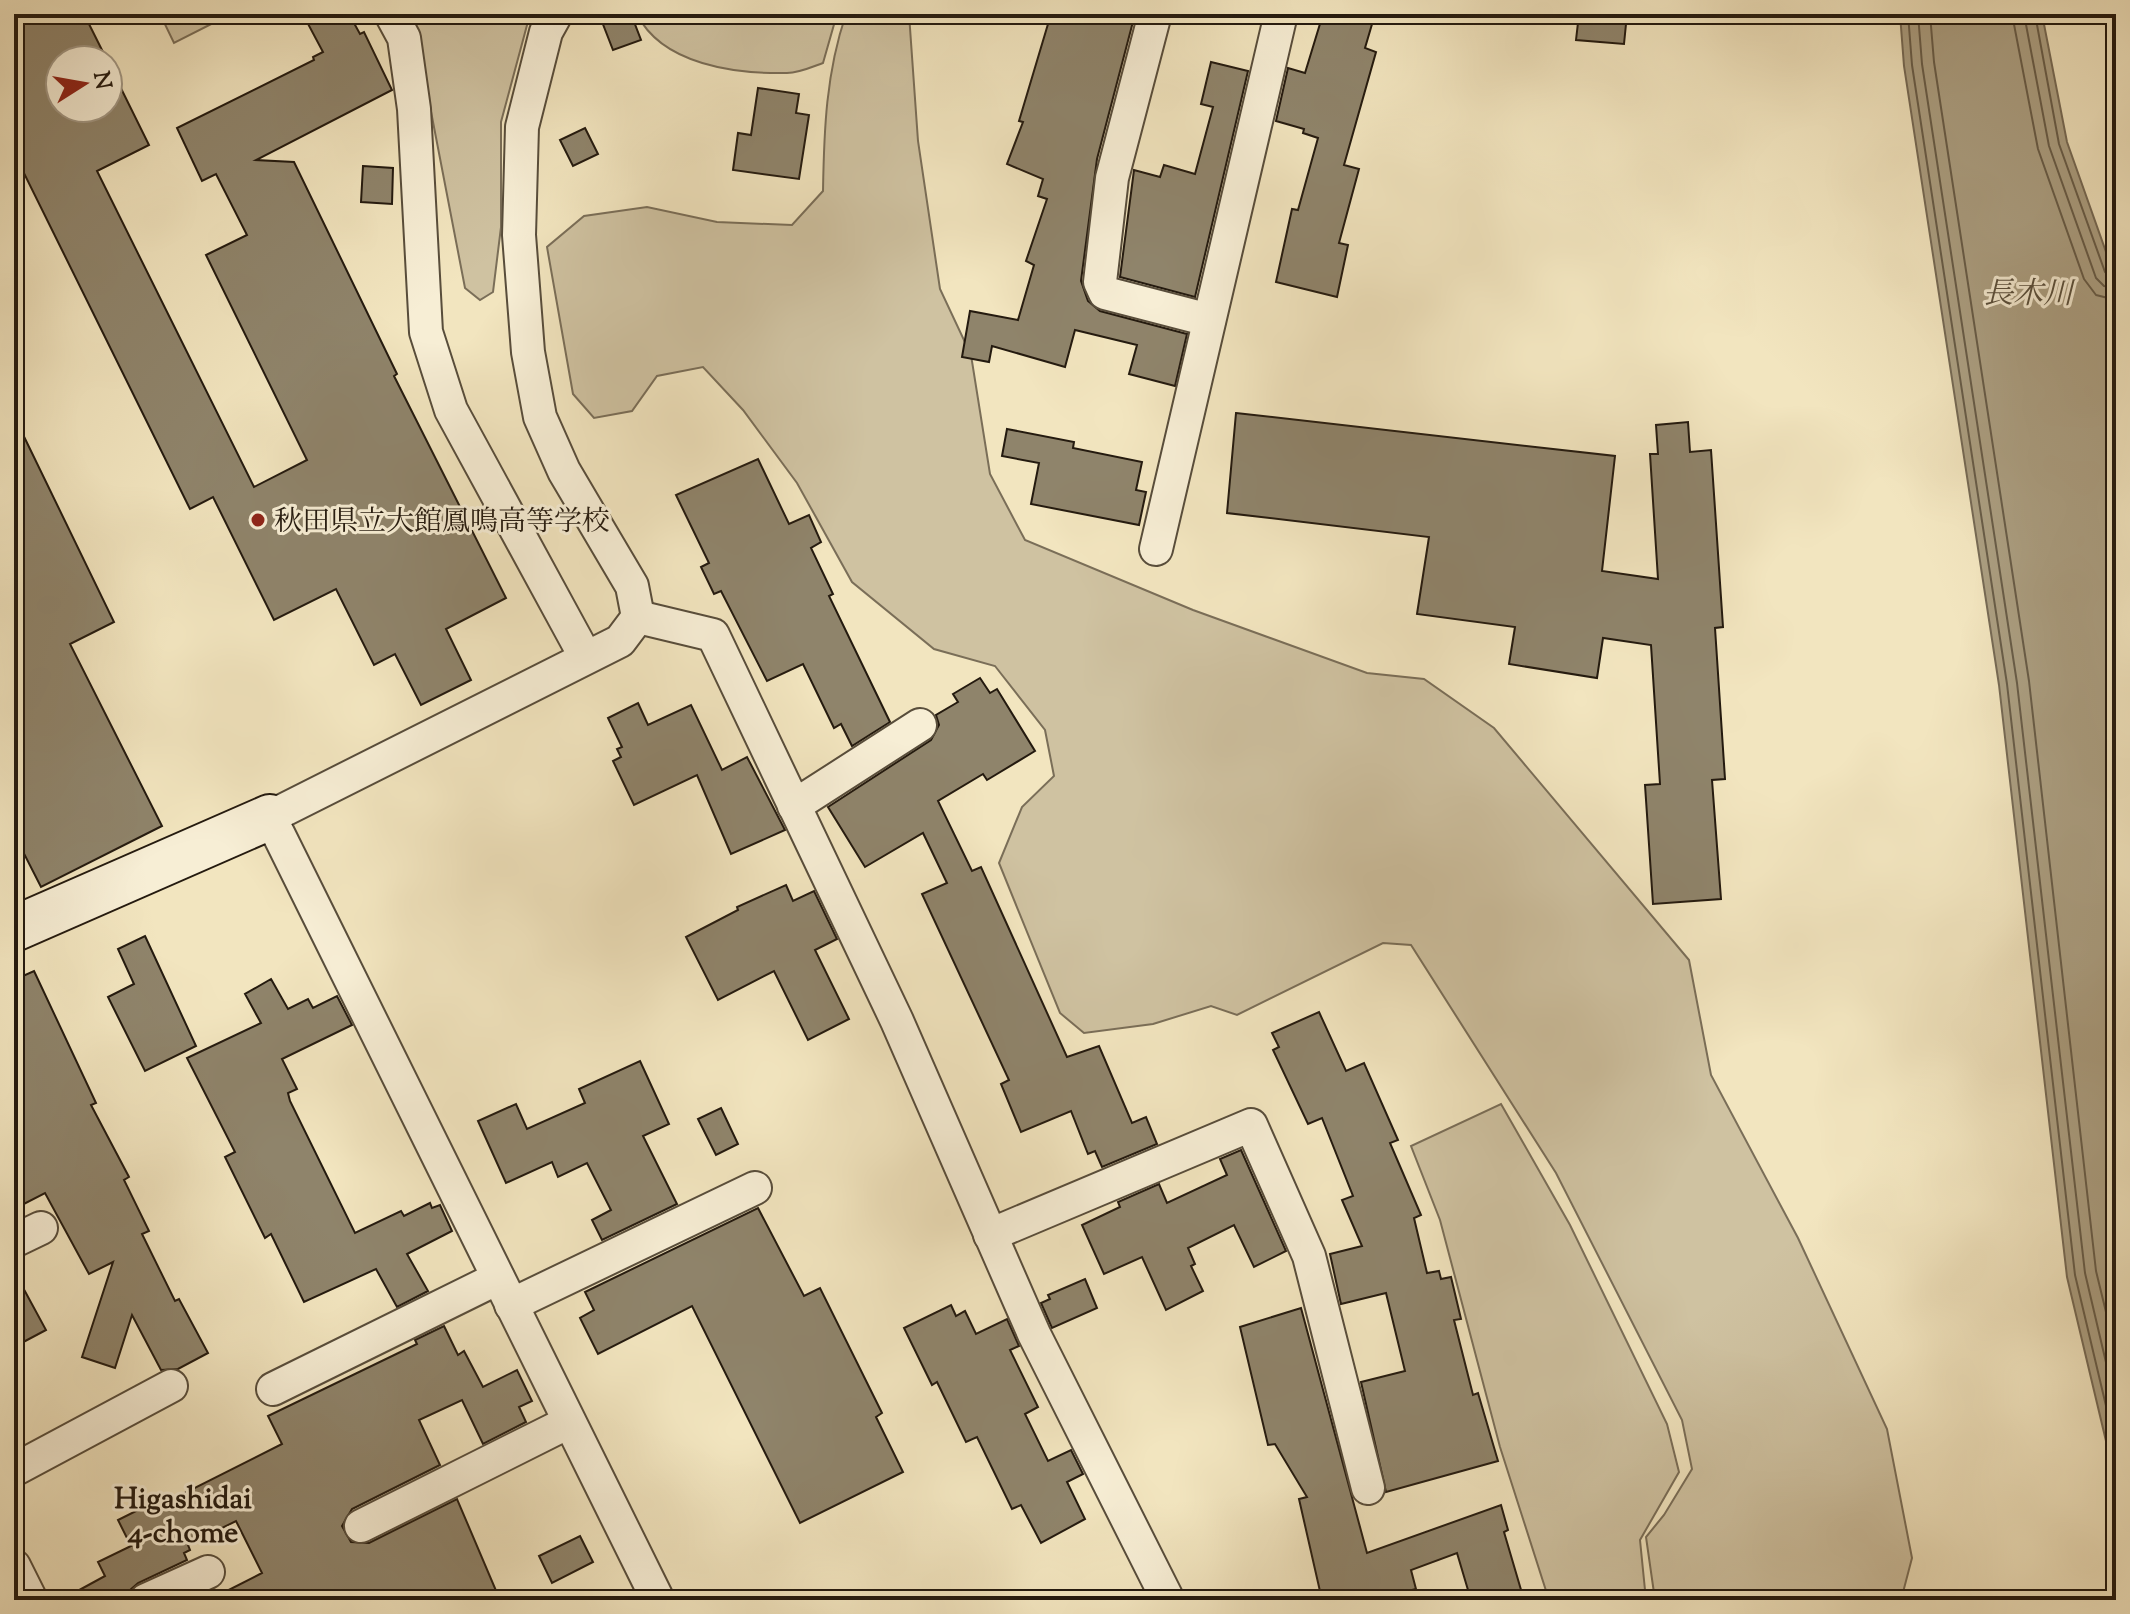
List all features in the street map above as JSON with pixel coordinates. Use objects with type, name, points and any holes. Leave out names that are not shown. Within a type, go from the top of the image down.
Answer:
[{"type":"street","points":[[391,14],[404,38],[414,109],[426,332],[451,410],[585,656]]},
{"type":"street","points":[[14,929],[270,817],[620,641],[638,617],[632,586],[564,471],[540,417],[528,352],[519,235],[522,127],[546,32],[556,14]]},
{"type":"street","points":[[1155,14],[1112,178],[1100,282],[1105,293],[1209,320]]},
{"type":"street","points":[[1156,549],[1281,14]]},
{"type":"street","points":[[638,617],[713,635],[897,1021],[1034,1334],[1168,1600]]},
{"type":"street","points":[[794,806],[920,725]]},
{"type":"street","points":[[270,817],[658,1600]]},
{"type":"street","points":[[990,1235],[1251,1125],[1309,1256],[1368,1488]]},
{"type":"street","points":[[273,1389],[755,1188]]},
{"type":"street","points":[[14,1470],[171,1386]]},
{"type":"street","points":[[361,1526],[569,1422]]},
{"type":"street","points":[[14,1566],[31,1600]]},
{"type":"street","points":[[146,1600],[208,1572]]},
{"type":"shaded area","points":[[160,14],[231,14],[174,43]]},
{"type":"shaded area","points":[[406,14],[530,14],[501,122],[501,227],[493,292],[480,300],[465,288],[428,96]]},
{"type":"shaded area","points":[[637,14],[837,14],[823,63],[801,71],[767,73],[724,68],[682,55],[664,45]]},
{"type":"shaded area","points":[[846,14],[909,14],[918,141],[940,289],[971,355],[990,474],[1025,540],[1193,610],[1367,673],[1424,679],[1494,728],[1689,960],[1711,1075],[1798,1238],[1887,1429],[1912,1558],[1901,1600],[1655,1600],[1646,1537],[1664,1515],[1692,1469],[1682,1420],[1556,1173],[1411,945],[1383,943],[1237,1015],[1211,1006],[1153,1024],[1084,1033],[1060,1013],[999,863],[1022,807],[1054,776],[1045,730],[995,666],[934,649],[852,582],[797,483],[743,410],[703,367],[657,376],[632,411],[594,418],[573,394],[547,247],[584,216],[647,207],[717,222],[792,225],[823,191],[830,80]]},
{"type":"shaded area","points":[[1501,1104],[1570,1225],[1667,1424],[1679,1472],[1640,1540],[1646,1600],[1549,1600],[1500,1447],[1440,1220],[1411,1146]]},
{"type":"water","name":"長木川","points":[[1900,14],[2042,14],[2067,142],[2116,280],[2116,1483],[2067,1277],[1999,685],[1904,66]]},
{"type":"building","points":[[14,14],[84,14],[99,44],[44,44],[44,124],[124,124],[124,94],[149,145],[97,171],[254,487],[307,460],[206,255],[247,235],[216,174],[202,181],[177,128],[314,60],[313,57],[323,52],[307,22],[322,14],[349,14],[360,34],[364,32],[392,90],[256,160],[294,162],[397,374],[394,376],[506,598],[446,629],[471,680],[421,705],[395,654],[374,665],[336,589],[274,620],[213,497],[190,509],[14,153]]},
{"type":"building","points":[[599,14],[631,14],[641,40],[613,50]]},
{"type":"building","points":[[1051,14],[1135,14],[1097,159],[1081,281],[1088,301],[1100,311],[1187,334],[1175,386],[1129,374],[1137,345],[1075,330],[1065,367],[992,346],[989,362],[962,357],[970,311],[1018,320],[1034,265],[1026,261],[1047,199],[1038,196],[1043,179],[1007,164],[1023,122],[1019,121]]},
{"type":"building","points":[[1323,14],[1375,14],[1365,48],[1376,52],[1344,165],[1359,169],[1339,243],[1348,245],[1337,297],[1276,282],[1292,209],[1298,210],[1318,138],[1303,133],[1304,129],[1276,121],[1288,68],[1305,73]]},
{"type":"building","points":[[1579,14],[1627,14],[1624,44],[1576,40]]},
{"type":"building","points":[[1211,62],[1248,71],[1195,297],[1120,277],[1134,170],[1160,177],[1164,165],[1195,174],[1213,107],[1201,104]]},
{"type":"building","points":[[758,88],[799,94],[796,113],[809,115],[799,179],[733,170],[738,133],[751,135]]},
{"type":"building","points":[[585,128],[598,154],[573,166],[560,140]]},
{"type":"building","points":[[363,166],[393,168],[392,204],[361,202]]},
{"type":"building","points":[[1236,413],[1615,456],[1602,571],[1658,579],[1650,454],[1658,454],[1656,425],[1688,422],[1690,452],[1711,450],[1723,627],[1715,628],[1725,779],[1712,780],[1721,899],[1653,904],[1645,785],[1660,784],[1651,645],[1603,638],[1597,678],[1509,664],[1515,627],[1417,614],[1429,537],[1227,513]]},
{"type":"building","points":[[14,416],[114,622],[70,644],[162,826],[41,887],[14,834]]},
{"type":"building","points":[[1007,429],[1074,442],[1073,448],[1142,462],[1136,490],[1146,492],[1139,525],[1031,504],[1039,463],[1002,456]]},
{"type":"building","points":[[758,459],[789,524],[809,515],[821,542],[811,548],[833,594],[829,596],[890,722],[852,746],[841,724],[834,728],[803,664],[767,681],[721,591],[714,594],[701,567],[709,563],[676,495]]},
{"type":"building","points":[[980,678],[990,693],[997,689],[1035,751],[987,780],[983,774],[938,801],[972,871],[981,867],[1067,1057],[1099,1046],[1132,1123],[1146,1117],[1157,1144],[1102,1167],[1095,1151],[1088,1154],[1071,1111],[1021,1132],[1001,1084],[1009,1080],[922,894],[947,883],[923,833],[865,867],[828,807],[931,740],[939,725],[936,715],[958,702],[953,694]]},
{"type":"building","points":[[638,703],[648,725],[691,705],[722,770],[747,757],[785,830],[731,854],[697,775],[634,805],[613,761],[621,757],[617,749],[622,747],[608,718]]},
{"type":"building","points":[[786,885],[793,901],[814,891],[837,939],[815,950],[849,1019],[808,1040],[774,971],[718,1000],[686,937],[738,910],[737,907]]},
{"type":"building","points":[[145,936],[196,1046],[145,1071],[108,997],[134,984],[118,949]]},
{"type":"building","points":[[34,971],[96,1103],[91,1105],[129,1177],[124,1180],[149,1231],[142,1234],[175,1301],[179,1299],[208,1353],[178,1369],[161,1370],[132,1315],[115,1368],[82,1357],[113,1262],[89,1274],[45,1193],[14,1209],[14,1069],[23,1064],[14,1044],[14,980]]},
{"type":"building","points":[[271,979],[288,1009],[308,999],[313,1008],[337,996],[352,1025],[282,1059],[297,1089],[288,1093],[290,1101],[355,1233],[401,1211],[404,1216],[430,1203],[432,1208],[440,1205],[452,1231],[407,1254],[428,1291],[397,1307],[376,1269],[304,1302],[271,1234],[265,1238],[225,1157],[235,1152],[187,1058],[261,1023],[245,994]]},
{"type":"building","points":[[1319,1012],[1346,1071],[1364,1063],[1398,1140],[1390,1143],[1421,1215],[1414,1218],[1427,1273],[1439,1271],[1441,1279],[1451,1277],[1461,1319],[1454,1320],[1473,1395],[1478,1393],[1498,1461],[1386,1492],[1361,1382],[1405,1371],[1386,1293],[1341,1304],[1330,1254],[1362,1246],[1342,1200],[1353,1196],[1322,1118],[1308,1124],[1273,1050],[1279,1047],[1272,1033]]},
{"type":"building","points":[[640,1061],[669,1124],[643,1136],[677,1204],[602,1240],[592,1220],[611,1210],[587,1163],[558,1177],[552,1162],[506,1183],[478,1121],[516,1104],[527,1129],[585,1103],[579,1089]]},
{"type":"building","points":[[721,1108],[738,1144],[716,1155],[698,1119]]},
{"type":"building","points":[[1241,1150],[1286,1251],[1254,1267],[1234,1225],[1188,1248],[1195,1264],[1191,1266],[1203,1291],[1166,1310],[1142,1257],[1104,1274],[1082,1225],[1120,1207],[1118,1202],[1159,1184],[1167,1203],[1227,1175],[1220,1159]]},
{"type":"building","points":[[758,1208],[804,1296],[820,1288],[882,1413],[876,1417],[903,1472],[800,1523],[692,1306],[598,1354],[580,1318],[594,1310],[585,1292]]},
{"type":"building","points":[[14,1271],[46,1330],[14,1347]]},
{"type":"building","points":[[1085,1279],[1097,1308],[1052,1328],[1041,1303],[1050,1299],[1048,1295]]},
{"type":"building","points":[[951,1305],[956,1316],[965,1311],[976,1334],[1007,1319],[1019,1346],[1010,1350],[1038,1407],[1025,1414],[1048,1461],[1071,1450],[1083,1474],[1067,1482],[1085,1519],[1041,1543],[1021,1505],[1012,1509],[977,1437],[966,1442],[937,1382],[932,1385],[904,1328]]},
{"type":"building","points":[[1301,1308],[1367,1553],[1501,1505],[1508,1530],[1504,1532],[1524,1600],[1471,1600],[1457,1553],[1411,1570],[1416,1589],[1408,1591],[1411,1600],[1322,1600],[1299,1499],[1307,1497],[1275,1444],[1268,1445],[1240,1327]]},
{"type":"building","points":[[444,1326],[458,1355],[464,1351],[483,1387],[517,1370],[532,1401],[519,1407],[526,1422],[483,1444],[462,1400],[419,1420],[440,1465],[352,1509],[342,1526],[351,1542],[369,1543],[457,1499],[500,1600],[209,1600],[262,1573],[236,1521],[188,1545],[190,1550],[184,1553],[187,1560],[138,1583],[130,1590],[127,1600],[61,1600],[105,1576],[98,1562],[131,1546],[118,1520],[164,1497],[167,1502],[282,1444],[268,1416],[417,1344],[415,1340]]},
{"type":"building","points":[[580,1536],[593,1562],[552,1583],[539,1556]]},
{"type":"place","name":"秋田県立大館鳳鳴高等学校","points":[[258,520]]},
{"type":"district","name":"Higashidai 4-chome","points":[[183,1515]]}]
